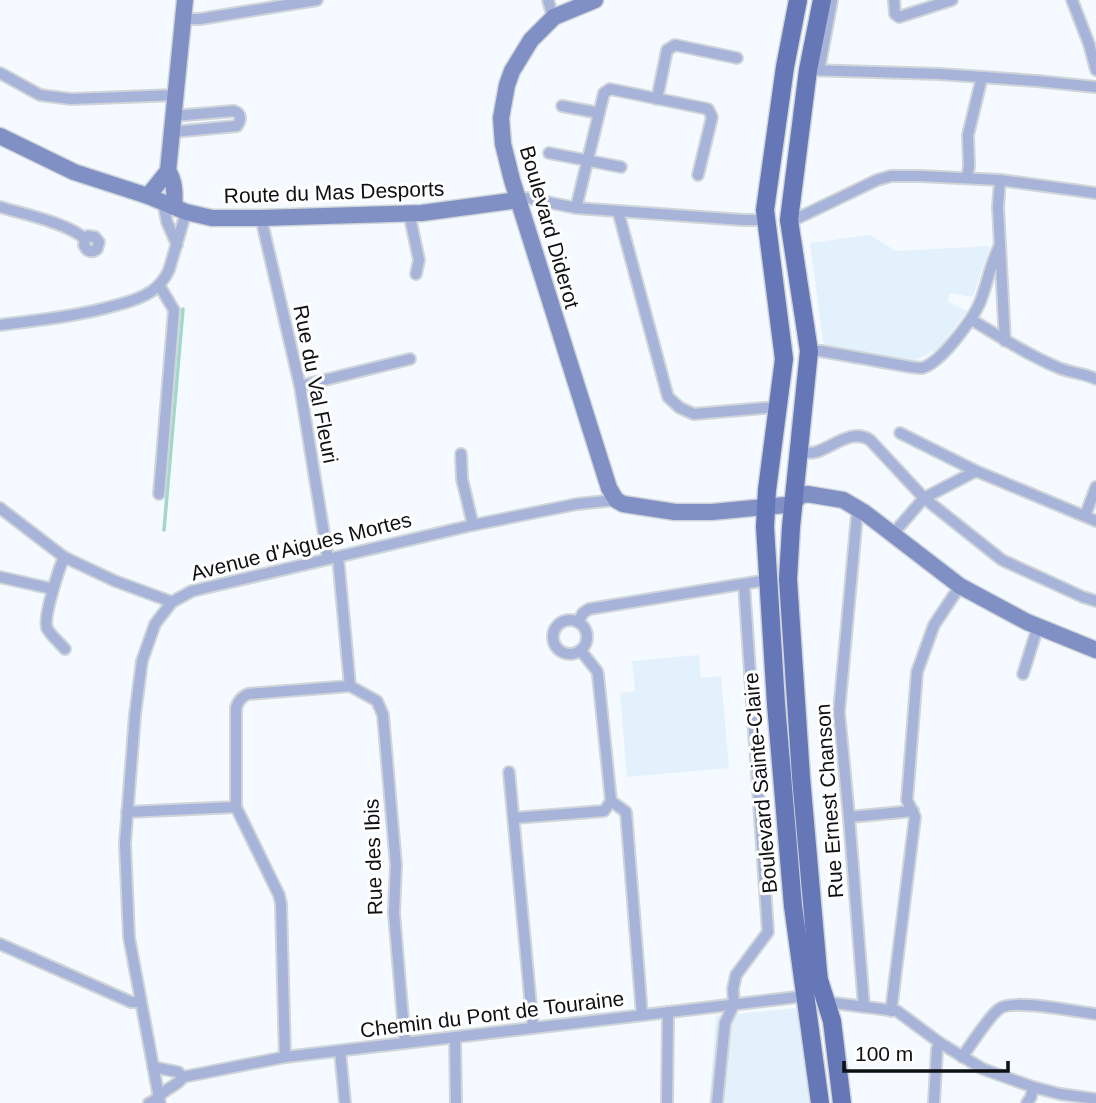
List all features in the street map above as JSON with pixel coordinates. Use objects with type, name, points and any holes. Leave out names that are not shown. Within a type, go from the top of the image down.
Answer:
[{"type":"main road","points":[[148,196],[168,171],[186,0]]},
{"type":"main road","name":"Boulevard Diderot","points":[[595,0],[555,17],[531,40],[507,85],[501,118],[503,144],[518,200],[605,474],[616,500]]},
{"type":"main road","name":"Boulevard Sainte-Claire","points":[[798,0],[783,80],[765,210],[784,359],[766,507],[767,580],[793,906],[809,986],[826,1001],[832,1021],[842,1103]]},
{"type":"main road","name":"Boulevard Sainte-Claire","points":[[820,1103],[809,986],[800,765],[788,579],[790,527],[809,351],[789,220],[814,70],[822,0]]},
{"type":"main road","name":"Route du Mas Desports","points":[[0,136],[74,172],[212,218],[410,213],[518,200]]},
{"type":"main road","points":[[168,171],[172,177],[175,207]]},
{"type":"main road","points":[[765,220],[789,220]]},
{"type":"main road","points":[[616,500],[623,504],[675,512],[766,507],[794,502],[807,494],[843,500],[960,586],[1038,626],[1096,650]]},
{"type":"main road","points":[[767,580],[788,579]]},
{"type":"street","points":[[184,19],[200,19],[317,0]]},
{"type":"street","points":[[548,0],[555,17]]},
{"type":"street","points":[[832,0],[814,70],[982,77],[1096,87]]},
{"type":"street","points":[[894,0],[895,14],[899,17],[952,0]]},
{"type":"street","points":[[1072,0],[1096,70]]},
{"type":"street","points":[[657,99],[667,50],[675,45],[737,58]]},
{"type":"street","points":[[0,73],[40,95],[61,98],[176,95]]},
{"type":"street","points":[[967,178],[968,135],[982,77]]},
{"type":"street","points":[[576,208],[604,93],[610,89],[708,109],[712,117],[698,175]]},
{"type":"street","points":[[562,106],[600,113]]},
{"type":"street","points":[[234,111],[240,116],[237,126],[173,124],[234,111]]},
{"type":"street","points":[[549,153],[621,167]]},
{"type":"street","points":[[789,220],[891,176],[1000,180],[1096,193]]},
{"type":"street","points":[[1000,180],[999,245],[1005,341]]},
{"type":"street","points":[[518,200],[527,198],[576,208],[765,220]]},
{"type":"street","points":[[0,207],[42,219],[79,233],[85,239]]},
{"type":"street","points":[[175,207],[167,222],[177,245]]},
{"type":"street","points":[[0,325],[75,315],[142,297],[159,285],[169,270],[177,245],[175,207]]},
{"type":"street","points":[[618,211],[668,397],[680,408],[694,414],[777,407]]},
{"type":"street","points":[[410,213],[419,260],[416,274]]},
{"type":"street","name":"Rue du Val Fleuri","points":[[261,218],[300,386],[333,558],[350,685]]},
{"type":"street","points":[[809,351],[923,368],[942,354],[972,320],[999,245]]},
{"type":"street","points":[[159,285],[174,310],[159,494]]},
{"type":"street","points":[[972,320],[1005,341],[1062,369],[1095,376]]},
{"type":"street","points":[[300,386],[410,359]]},
{"type":"street","points":[[900,433],[976,471],[1096,521]]},
{"type":"street","points":[[798,452],[814,453],[854,436],[864,436],[924,498],[1002,560],[1096,601]]},
{"type":"street","points":[[461,454],[462,479],[472,525]]},
{"type":"street","points":[[892,535],[924,498],[976,471]]},
{"type":"street","points":[[1085,516],[1096,487]]},
{"type":"street","name":"Avenue d'Aigues Mortes","points":[[156,1101],[153,1067],[133,968],[127,914],[125,844],[142,661],[155,624],[172,602],[192,591],[472,525],[577,504],[616,500]]},
{"type":"street","points":[[0,508],[64,557],[115,582],[172,602]]},
{"type":"street","name":"Rue Ernest Chanson","points":[[860,510],[857,515],[839,712],[864,1007]]},
{"type":"street","points":[[64,557],[46,621],[47,629],[65,649]]},
{"type":"street","points":[[0,577],[53,589]]},
{"type":"street","points":[[578,622],[589,608],[767,580]]},
{"type":"street","points":[[717,1103],[725,1023],[734,1004],[736,975],[768,932],[744,585]]},
{"type":"street","points":[[891,1011],[915,817],[907,800],[917,672],[934,625],[960,586]]},
{"type":"street","points":[[569,620],[578,622],[587,633],[586,643],[571,654],[561,652],[555,645],[555,629],[559,623],[569,620]]},
{"type":"street","points":[[1023,674],[1038,626]]},
{"type":"street","points":[[514,818],[604,811],[611,801],[597,671],[580,650]]},
{"type":"street","points":[[285,1057],[281,904],[236,807],[236,708],[242,697],[248,694],[350,685]]},
{"type":"street","name":"Rue des Ibis","points":[[350,685],[377,701],[383,715],[396,864],[394,913],[405,1043]]},
{"type":"street","points":[[509,772],[533,1028]]},
{"type":"street","points":[[611,801],[626,813],[642,1015]]},
{"type":"street","points":[[127,812],[236,807]]},
{"type":"street","points":[[849,817],[913,811]]},
{"type":"street","points":[[0,944],[131,1002],[141,1002]]},
{"type":"street","name":"Chemin du Pont de Touraine","points":[[156,1101],[183,1077],[285,1057],[734,1004],[809,986]]},
{"type":"street","points":[[826,1001],[902,1014],[983,1069],[1033,1087],[1096,1099]]},
{"type":"street","points":[[962,1057],[997,1010],[1006,1005],[1020,1004],[1096,1014]]},
{"type":"street","points":[[667,1103],[668,1012]]},
{"type":"street","points":[[455,1037],[456,1103]]},
{"type":"street","points":[[934,1103],[937,1049],[940,1042]]},
{"type":"street","points":[[340,1051],[345,1103]]},
{"type":"street","name":"Chemin du Pont de Touraine","points":[[153,1067],[178,1072],[183,1077]]},
{"type":"street","points":[[1027,1103],[1033,1087]]},
{"type":"shaded area","points":[[870,235],[896,251],[990,246],[973,297],[950,293],[948,302],[967,311],[939,349],[914,361],[830,347],[823,342],[810,243]]},
{"type":"shaded area","points":[[699,655],[701,678],[721,676],[729,768],[627,777],[620,693],[635,691],[632,661]]},
{"type":"shaded area","points":[[797,1008],[810,1103],[709,1103],[716,1016]]},
{"type":"waterway","points":[[164,530],[183,309]]}]
